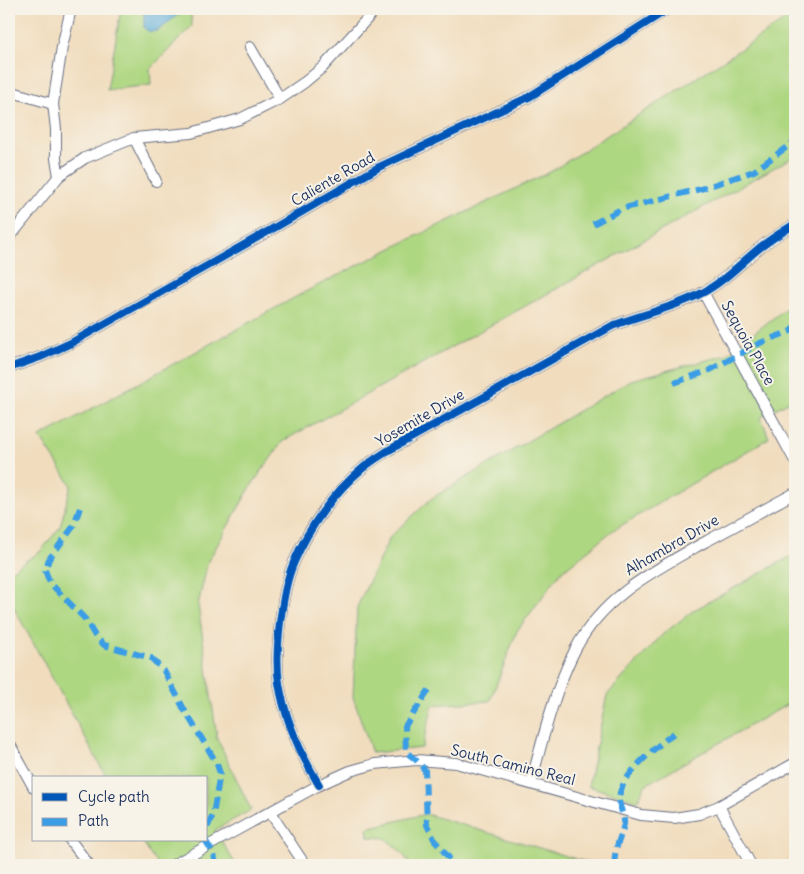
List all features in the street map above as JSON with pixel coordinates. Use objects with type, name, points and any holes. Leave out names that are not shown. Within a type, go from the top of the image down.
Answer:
[{"type":"street","points":[[59,176],[56,159],[56,129],[53,104],[70,9]]},
{"type":"street","points":[[9,238],[59,176],[85,158],[134,138],[191,133],[240,119],[280,99],[323,67],[376,9]]},
{"type":"street","name":"Caliente Road","points":[[9,368],[40,357],[70,343],[379,167],[529,97],[668,9]]},
{"type":"street","points":[[250,47],[280,99]]},
{"type":"street","points":[[9,90],[53,104]]},
{"type":"street","points":[[134,138],[156,181]]},
{"type":"street","name":"Yosemite Drive","points":[[319,785],[301,754],[287,718],[279,682],[277,647],[283,604],[293,564],[310,531],[336,496],[363,468],[389,450],[612,326],[680,303],[703,292],[724,278],[776,235],[795,224]]},
{"type":"street","name":"Sequoia Place","points":[[703,292],[795,461]]},
{"type":"street","name":"Alhambra Drive","points":[[531,783],[563,676],[576,648],[593,622],[618,596],[648,574],[795,493]]},
{"type":"street","points":[[9,743],[32,784]]},
{"type":"street","name":"South Camino Real","points":[[173,865],[319,785],[350,771],[375,764],[416,760],[456,763],[641,815],[674,818],[699,814],[719,806],[795,764]]},
{"type":"street","points":[[719,806],[751,865]]},
{"type":"street","points":[[270,812],[305,865]]},
{"type":"street","points":[[72,842],[89,865]]},
{"type":"green space","points":[[121,9],[200,9],[191,14],[192,26],[150,69],[151,85],[107,90]]},
{"type":"green space","points":[[795,14],[795,156],[283,441],[251,486],[208,561],[198,605],[217,738],[251,810],[215,830],[236,865],[159,865],[143,842],[208,842],[208,776],[106,776],[9,599],[9,572],[41,551],[60,527],[71,485],[40,437],[303,293],[552,171]]},
{"type":"green space","points":[[795,301],[795,398],[761,417],[769,438],[612,531],[560,573],[517,631],[490,701],[433,705],[422,748],[372,753],[353,697],[357,607],[390,537],[432,498],[631,380],[726,355]]},
{"type":"green space","points":[[795,554],[795,700],[645,785],[638,801],[588,786],[607,695],[663,634],[694,610]]},
{"type":"green space","points":[[426,814],[596,865],[411,865],[401,852],[385,838],[368,837],[367,828]]},
{"type":"water","points":[[144,9],[185,9],[157,31],[151,31],[144,28]]},
{"type":"marked path","points":[[593,224],[621,209],[704,188],[754,171],[795,141]]},
{"type":"marked path","points":[[674,383],[710,370],[760,343],[791,331],[795,326]]},
{"type":"marked path","points":[[80,508],[73,527],[49,559],[45,570],[48,578],[53,586],[85,619],[95,636],[104,645],[151,658],[164,671],[185,711],[216,762],[220,773],[213,815],[208,826]]},
{"type":"marked path","points":[[429,690],[405,726],[406,752],[425,770],[427,825],[435,841],[455,865]]},
{"type":"marked path","points":[[615,865],[616,849],[624,824],[619,800],[621,788],[633,770],[674,733]]},
{"type":"marked path","points":[[206,842],[214,854],[216,865]]},
{"type":"cycle path","points":[[9,368],[71,343],[379,167],[529,97],[668,9]]},
{"type":"cycle path","points":[[319,785],[289,723],[279,683],[278,652],[282,607],[291,569],[307,536],[332,499],[352,477],[389,450],[612,326],[680,303],[710,289],[766,243],[795,224]]}]
